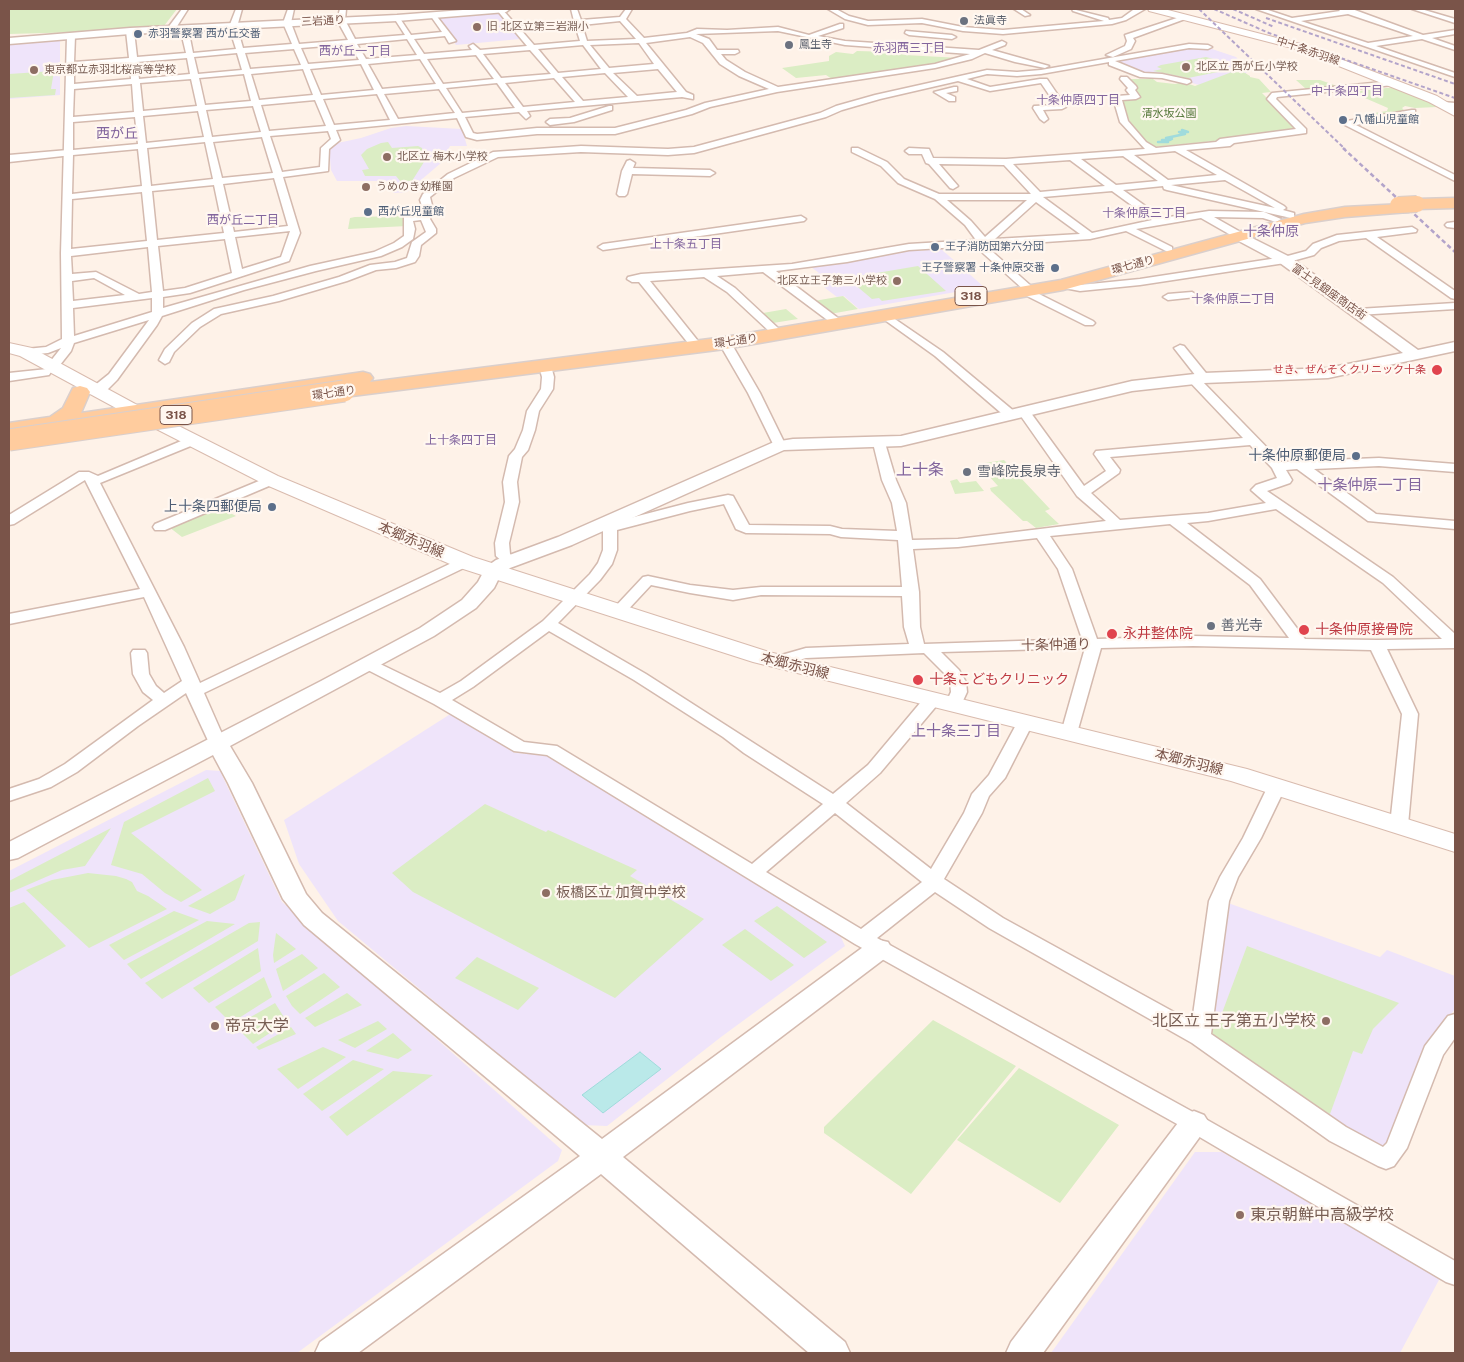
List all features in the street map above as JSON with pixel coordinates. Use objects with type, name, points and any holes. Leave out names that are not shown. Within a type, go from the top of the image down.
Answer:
[{"type":"main road","name":"中十条赤羽線","points":[[1157,9],[1183,18],[1287,43],[1450,105],[1455,112]]},
{"type":"main road","name":"環七通り","points":[[9,434],[343,388],[542,363],[725,343],[886,316],[1027,289],[1168,248],[1324,215],[1455,203]]},
{"type":"main road","name":"環七通り","points":[[542,363],[774,330],[1027,289],[1072,286],[1287,216],[1341,208],[1455,208]]},
{"type":"main road","name":"本郷赤羽線","points":[[16,349],[16,356],[48,370],[87,391],[108,406],[133,410],[271,480],[465,562],[502,566],[574,597],[777,661],[1277,786],[1455,843]]},
{"type":"main road","points":[[9,429],[133,410],[470,364],[542,363]]},
{"type":"main road","points":[[9,445],[158,422],[491,378],[527,372],[542,363]]},
{"type":"main road","name":"環七通り","points":[[9,440],[343,388]]},
{"type":"main road","points":[[56,422],[72,410],[87,391]]},
{"type":"street","points":[[170,28],[185,9]]},
{"type":"street","points":[[68,305],[186,291],[285,259],[295,232],[233,26],[239,9]]},
{"type":"street","points":[[68,197],[325,169],[324,148],[336,140],[287,23],[291,9]]},
{"type":"street","points":[[343,9],[341,20],[395,122]]},
{"type":"street","points":[[500,9],[580,104]]},
{"type":"street","name":"三岩通り","points":[[9,41],[170,28],[341,20],[397,13],[433,15],[449,11],[506,9]]},
{"type":"street","points":[[574,9],[585,43],[607,71],[634,98]]},
{"type":"street","points":[[622,20],[630,9]]},
{"type":"street","points":[[831,9],[856,20],[880,23],[922,21],[963,29],[1003,32],[1064,28],[1112,22],[1124,19],[1134,11],[1142,9]]},
{"type":"street","points":[[1017,9],[1027,15]]},
{"type":"street","points":[[1258,9],[1455,75]]},
{"type":"street","points":[[1290,20],[1344,10],[1367,9]]},
{"type":"street","points":[[1415,9],[1455,21]]},
{"type":"street","points":[[1075,10],[1106,19]]},
{"type":"street","points":[[1344,10],[1455,48]]},
{"type":"street","points":[[397,13],[409,37],[459,115],[469,136],[571,120],[624,103],[621,100]]},
{"type":"street","points":[[433,15],[455,45],[476,44],[478,52],[534,127]]},
{"type":"street","points":[[1095,63],[1128,47],[1131,41],[1128,37],[1183,18]]},
{"type":"street","points":[[516,28],[622,20]]},
{"type":"street","points":[[622,20],[642,41],[645,48],[683,94]]},
{"type":"street","points":[[809,37],[840,26]]},
{"type":"street","points":[[184,28],[228,236],[238,274]]},
{"type":"street","points":[[1042,36],[1064,28]]},
{"type":"street","points":[[73,93],[136,86],[195,76],[585,43],[661,40],[694,33],[778,29],[845,43],[981,51],[1055,68],[1108,62],[1189,46],[1208,47]]},
{"type":"street","points":[[87,391],[104,386],[113,377],[153,323],[157,314],[158,294],[130,31]]},
{"type":"street","points":[[1364,46],[1455,32]]},
{"type":"street","points":[[694,33],[706,41],[723,62],[742,74],[777,90]]},
{"type":"street","points":[[909,33],[958,37]]},
{"type":"street","points":[[70,65],[446,34]]},
{"type":"street","points":[[1141,34],[1152,39]]},
{"type":"street","points":[[9,377],[48,370],[66,349],[68,341],[66,253],[68,153],[73,93],[70,65],[71,36]]},
{"type":"street","points":[[514,40],[526,40]]},
{"type":"street","points":[[983,40],[1005,43]]},
{"type":"street","points":[[1160,42],[1176,49]]},
{"type":"street","points":[[931,71],[954,64],[981,51],[1005,43]]},
{"type":"street","points":[[714,52],[735,52]]},
{"type":"street","points":[[534,127],[615,131],[689,112],[708,104],[777,90],[935,66],[966,58]]},
{"type":"street","points":[[1108,62],[1143,75],[1162,76],[1186,82]]},
{"type":"street","points":[[70,120],[660,66]]},
{"type":"street","points":[[957,79],[999,89],[1043,76],[1055,68]]},
{"type":"street","points":[[157,314],[172,312],[281,280],[363,271],[411,260],[414,256],[416,244],[431,233],[426,217],[428,208],[425,200],[429,192],[457,172],[496,154],[581,149],[634,151],[694,150],[823,115],[839,108],[878,97],[987,72],[1043,76]]},
{"type":"street","points":[[1043,76],[1062,107],[1037,108],[1044,119]]},
{"type":"street","points":[[1124,79],[1133,88],[1130,90],[1136,97],[1117,98],[1124,122],[1143,144],[1152,150],[1230,143]]},
{"type":"street","points":[[932,162],[1006,162],[1125,153],[1299,132],[1302,130],[1271,98],[1272,96],[1393,83]]},
{"type":"street","points":[[952,99],[938,92],[974,84]]},
{"type":"street","points":[[124,92],[136,86]]},
{"type":"street","points":[[9,159],[683,94],[708,104]]},
{"type":"street","points":[[1412,112],[1347,124],[1454,176]]},
{"type":"street","points":[[1177,149],[1227,177],[1287,216]]},
{"type":"street","points":[[855,150],[884,164],[901,181],[938,197],[968,224],[980,243],[1027,289],[1089,323]]},
{"type":"street","points":[[622,194],[634,151]]},
{"type":"street","points":[[909,151],[926,151],[929,161],[953,186]]},
{"type":"street","points":[[1125,153],[1167,183]]},
{"type":"street","points":[[1072,157],[1161,222]]},
{"type":"street","points":[[630,161],[678,161]]},
{"type":"street","points":[[1006,162],[1036,196],[1090,236]]},
{"type":"street","points":[[627,171],[710,172]]},
{"type":"street","points":[[938,197],[1036,196],[1227,177]]},
{"type":"street","points":[[1154,184],[1287,216]]},
{"type":"street","points":[[1184,191],[1182,194],[1207,214],[1236,233]]},
{"type":"street","points":[[980,243],[1036,196]]},
{"type":"street","points":[[637,278],[767,270],[847,260],[909,247],[1057,240],[1090,236],[1207,214],[1287,216]]},
{"type":"street","points":[[16,349],[48,350],[68,341],[240,288],[314,268],[377,254],[398,245],[408,237],[410,229],[407,219],[426,217]]},
{"type":"street","points":[[603,248],[802,219]]},
{"type":"street","points":[[66,253],[294,228]]},
{"type":"street","points":[[1127,228],[1168,248]]},
{"type":"street","points":[[1072,286],[1149,281],[1285,260],[1310,253],[1317,246],[1329,240],[1412,230]]},
{"type":"street","name":"富士見銀座商店街","points":[[1236,233],[1285,260],[1415,355]]},
{"type":"street","points":[[1367,234],[1455,296]]},
{"type":"street","points":[[767,270],[834,320]]},
{"type":"street","points":[[165,360],[169,351],[210,315],[228,307],[284,296],[343,279],[363,271]]},
{"type":"street","points":[[706,273],[731,290],[774,330]]},
{"type":"street","points":[[68,278],[96,275],[137,297]]},
{"type":"street","points":[[637,278],[692,341]]},
{"type":"street","points":[[1168,296],[1192,295]]},
{"type":"street","points":[[1358,312],[1455,306]]},
{"type":"street","points":[[886,316],[1018,413],[1082,493],[1117,524]]},
{"type":"street","points":[[725,343],[754,393],[780,446]]},
{"type":"street","points":[[9,852],[426,632],[469,604],[502,566],[606,526],[780,446],[793,444],[879,443],[908,440],[1123,388],[1198,379],[1328,373],[1455,347]]},
{"type":"street","points":[[1180,348],[1198,379],[1252,441],[1278,466],[1285,480],[1258,490],[1276,505],[1388,580],[1455,643]]},
{"type":"street","points":[[502,566],[502,542],[512,502],[510,482],[516,456],[521,450],[529,430],[533,411],[547,389],[548,377],[542,363]]},
{"type":"street","points":[[92,481],[102,479],[193,440]]},
{"type":"street","points":[[1082,493],[1113,470],[1101,454],[1252,441]]},
{"type":"street","points":[[753,873],[874,769],[943,702],[959,692],[958,682],[953,673],[923,649],[912,627],[911,592],[899,503],[888,480],[879,443]]},
{"type":"street","points":[[1278,466],[1379,462],[1455,468]]},
{"type":"street","points":[[1300,465],[1373,518],[1455,525]]},
{"type":"street","points":[[9,521],[84,475],[90,476],[176,647],[217,743],[240,783],[296,899],[312,919],[601,1156],[833,1353]]},
{"type":"street","points":[[160,527],[271,480]]},
{"type":"street","points":[[606,526],[728,499],[741,526],[746,529],[830,530],[841,533],[905,540],[958,543],[1117,524],[1208,517],[1276,505]]},
{"type":"street","points":[[1174,520],[1255,582],[1300,643]]},
{"type":"street","points":[[440,700],[467,684],[548,624],[595,577],[605,564],[610,550],[606,526]]},
{"type":"street","points":[[1041,533],[1065,569],[1093,644],[1069,733]]},
{"type":"street","points":[[9,795],[44,783],[71,768],[162,700],[192,688],[465,562]]},
{"type":"street","points":[[618,612],[648,580],[690,589],[733,595],[761,591],[911,592]]},
{"type":"street","points":[[9,619],[149,592]]},
{"type":"street","points":[[548,624],[640,677],[788,772],[834,803],[933,881],[996,923],[1200,1037],[1338,1134],[1386,1159],[1396,1148],[1433,1052],[1455,1022]]},
{"type":"street","name":"十条仲通り","points":[[777,661],[795,654],[806,653],[1093,644],[1194,642],[1377,645],[1455,643]]},
{"type":"street","points":[[1377,645],[1410,714],[1399,825]]},
{"type":"street","points":[[138,653],[141,674],[149,690],[162,700]]},
{"type":"street","points":[[368,664],[440,700],[520,747],[551,750],[871,944],[1194,1123],[1455,1274]]},
{"type":"street","points":[[332,1353],[601,1156],[871,944],[930,886],[952,851],[981,794],[990,782],[996,778],[1025,723]]},
{"type":"street","points":[[1200,1037],[1219,901],[1229,877],[1252,838],[1277,786]]},
{"type":"street","points":[[1023,1353],[1194,1123]]},
{"type":"shaded area","name":"旧 北区立第三岩淵小","points":[[497,11],[520,39],[456,45],[436,16]]},
{"type":"shaded area","name":"東京都立赤羽北桜高等学校","points":[[60,41],[60,95],[9,99],[9,44]]},
{"type":"shaded area","name":"北区立 西が丘小学校","points":[[1195,47],[1206,47],[1236,57],[1248,71],[1243,76],[1199,85],[1165,75],[1145,74],[1115,62]]},
{"type":"shaded area","name":"北区立 梅木小学校","points":[[406,126],[462,129],[467,146],[450,146],[441,163],[407,192],[393,193],[397,181],[337,181],[331,170],[329,147],[333,144],[361,138],[391,128]]},
{"type":"shaded area","name":"北区立王子第三小学校","points":[[915,247],[920,251],[940,248],[984,287],[859,309],[844,296],[837,297],[808,275],[819,273],[811,267]]},
{"type":"shaded area","name":"板橋区立 加賀中学校","points":[[452,713],[515,753],[548,755],[839,933],[845,946],[721,1037],[607,1126],[583,1125],[338,921],[299,864],[284,820]]},
{"type":"shaded area","name":"帝京大学","points":[[206,770],[220,771],[282,902],[562,1150],[558,1161],[297,1353],[9,1353],[9,871]]},
{"type":"shaded area","name":"北区立 王子第五小学校","points":[[1228,903],[1380,957],[1387,950],[1455,976],[1455,1009],[1430,1041],[1385,1151],[1377,1148],[1205,1033]]},
{"type":"shaded area","name":"東京朝鮮中高級学校","points":[[1195,1152],[1222,1152],[1440,1278],[1400,1353],[1051,1353]]},
{"type":"green space","points":[[9,9],[177,9],[164,26],[83,32],[9,34]]},
{"type":"green space","points":[[857,51],[894,52],[905,55],[960,58],[933,65],[835,81],[826,75],[796,78],[782,68],[829,61],[829,56],[836,52],[853,54]]},
{"type":"green space","points":[[1206,57],[1213,59],[1223,71],[1188,78],[1153,71],[1162,69],[1157,67],[1161,65]]},
{"type":"green space","points":[[54,71],[51,89],[56,89],[55,95],[9,98],[9,74]]},
{"type":"green space","name":"清水坂公園","points":[[1242,71],[1250,77],[1259,79],[1271,92],[1262,93],[1298,129],[1295,131],[1153,147],[1146,144],[1132,126],[1122,104],[1122,99],[1137,98],[1132,90],[1137,88],[1129,79],[1153,79],[1157,82],[1175,84],[1183,82],[1195,86],[1232,72]]},
{"type":"green space","points":[[1296,80],[1320,80],[1337,86],[1306,89]]},
{"type":"green space","points":[[1395,87],[1426,99],[1437,107],[1415,108],[1405,106],[1402,108],[1405,111],[1398,114],[1369,118],[1362,115],[1387,111],[1388,108],[1351,92]]},
{"type":"green space","points":[[388,142],[392,148],[418,146],[422,148],[424,162],[412,181],[400,181],[396,176],[365,176],[362,170],[369,169],[361,155],[367,149]]},
{"type":"green space","points":[[404,216],[407,226],[348,229],[350,218]]},
{"type":"green space","points":[[918,266],[946,291],[882,301],[879,298],[872,299],[847,278]]},
{"type":"green space","points":[[843,296],[858,309],[830,314],[814,301]]},
{"type":"green space","points":[[786,309],[798,319],[773,323],[763,313]]},
{"type":"green space","points":[[1004,460],[1050,509],[1045,511],[1059,524],[1036,528],[1027,521],[1023,521],[991,491],[990,488],[998,486],[978,464]]},
{"type":"green space","points":[[957,479],[960,483],[976,481],[984,491],[955,494],[950,481]]},
{"type":"green space","points":[[219,507],[236,516],[182,537],[169,527]]},
{"type":"green space","points":[[208,778],[215,791],[131,833],[202,890],[181,902],[165,893],[142,874],[111,865],[124,822]]},
{"type":"green space","points":[[485,804],[637,870],[630,876],[704,919],[615,998],[413,892],[392,873]]},
{"type":"green space","points":[[111,828],[85,866],[62,870],[9,893],[9,881]]},
{"type":"green space","points":[[88,873],[126,879],[132,882],[137,891],[167,909],[89,948],[26,890],[52,880]]},
{"type":"green space","points":[[245,874],[235,900],[210,914],[188,906]]},
{"type":"green space","points":[[24,902],[66,946],[9,977],[9,908]]},
{"type":"green space","points":[[777,906],[827,942],[804,958],[754,921]]},
{"type":"green space","points":[[174,911],[199,920],[124,960],[109,945]]},
{"type":"green space","points":[[207,921],[235,924],[141,979],[127,964]]},
{"type":"green space","points":[[260,922],[258,941],[162,999],[145,983],[249,923]]},
{"type":"green space","points":[[745,929],[794,965],[771,981],[722,945]]},
{"type":"green space","points":[[276,933],[296,949],[274,963],[273,955]]},
{"type":"green space","points":[[1247,946],[1399,1003],[1373,1029],[1362,1054],[1353,1051],[1330,1114],[1298,1097],[1209,1032],[1227,1017],[1222,1013]]},
{"type":"green space","points":[[258,948],[261,971],[209,1003],[193,988]]},
{"type":"green space","points":[[302,954],[318,968],[283,991],[276,969]]},
{"type":"green space","points":[[477,957],[539,988],[518,1010],[455,978]]},
{"type":"green space","points":[[324,973],[340,987],[300,1014],[286,996]]},
{"type":"green space","points":[[264,977],[272,997],[231,1023],[215,1007]]},
{"type":"green space","points":[[347,993],[362,1005],[315,1027],[305,1018]]},
{"type":"green space","points":[[275,1003],[287,1022],[253,1044],[235,1026]]},
{"type":"green space","points":[[933,1020],[1016,1066],[911,1194],[824,1133],[824,1127]]},
{"type":"green space","points":[[378,1021],[387,1029],[355,1048],[338,1040]]},
{"type":"green space","points":[[291,1027],[296,1034],[259,1050],[256,1047]]},
{"type":"green space","points":[[393,1033],[412,1050],[398,1059],[366,1051]]},
{"type":"green space","points":[[323,1047],[346,1057],[298,1089],[277,1069]]},
{"type":"green space","points":[[353,1060],[384,1069],[322,1111],[303,1094]]},
{"type":"green space","points":[[1019,1068],[1119,1125],[1060,1203],[957,1140]]},
{"type":"green space","points":[[393,1071],[433,1075],[347,1136],[329,1117]]},
{"type":"water","points":[[640,1052],[661,1069],[603,1113],[582,1095]]},
{"type":"waterway","points":[[1158,142],[1168,142],[1162,140],[1170,140],[1172,139],[1166,138],[1185,134],[1179,132],[1188,132],[1182,130]]},
{"type":"railway","points":[[1199,9],[1345,149]]},
{"type":"railway","points":[[1214,9],[1269,33],[1455,98]]},
{"type":"railway","points":[[1233,9],[1274,27]]},
{"type":"railway","points":[[1266,18],[1455,84]]},
{"type":"railway","points":[[1343,148],[1455,252]]},
{"type":"place","name":"法眞寺","points":[[964,21]]},
{"type":"place","name":"旧 北区立第三岩淵小","points":[[477,27]]},
{"type":"place","name":"赤羽警察署 西が丘交番","points":[[138,34]]},
{"type":"place","name":"鳳生寺","points":[[789,45]]},
{"type":"place","name":"北区立 西が丘小学校","points":[[1186,67]]},
{"type":"place","name":"東京都立赤羽北桜高等学校","points":[[34,70]]},
{"type":"place","name":"八幡山児童館","points":[[1343,120]]},
{"type":"place","name":"北区立 梅木小学校","points":[[387,157]]},
{"type":"place","name":"うめのき幼稚園","points":[[366,187]]},
{"type":"place","name":"西が丘児童館","points":[[368,212]]},
{"type":"place","name":"王子消防団第六分団","points":[[935,247]]},
{"type":"place","name":"王子警察署 十条仲原交番","points":[[1055,268]]},
{"type":"place","name":"北区立王子第三小学校","points":[[897,281]]},
{"type":"place","name":"せき、ぜんそくクリニック十条","points":[[1437,370]]},
{"type":"place","name":"十条仲原郵便局","points":[[1356,456]]},
{"type":"place","name":"雪峰院長泉寺","points":[[967,472]]},
{"type":"place","name":"上十条四郵便局","points":[[272,507]]},
{"type":"place","name":"善光寺","points":[[1211,626]]},
{"type":"place","name":"十条仲原接骨院","points":[[1304,630]]},
{"type":"place","name":"永井整体院","points":[[1112,634]]},
{"type":"place","name":"十条こどもクリニック","points":[[918,680]]},
{"type":"place","name":"板橋区立 加賀中学校","points":[[546,893]]},
{"type":"place","name":"北区立 王子第五小学校","points":[[1326,1021]]},
{"type":"place","name":"帝京大学","points":[[215,1026]]},
{"type":"place","name":"東京朝鮮中高級学校","points":[[1240,1215]]},
{"type":"district","name":"赤羽西三丁目","points":[[909,48]]},
{"type":"district","name":"西が丘一丁目","points":[[355,51]]},
{"type":"district","name":"中十条四丁目","points":[[1347,91]]},
{"type":"district","name":"十条仲原四丁目","points":[[1078,100]]},
{"type":"district","name":"西が丘","points":[[117,134]]},
{"type":"district","name":"十条仲原三丁目","points":[[1144,213]]},
{"type":"district","name":"西が丘二丁目","points":[[243,220]]},
{"type":"district","name":"十条仲原","points":[[1271,232]]},
{"type":"district","name":"上十条五丁目","points":[[686,244]]},
{"type":"district","name":"十条仲原二丁目","points":[[1233,299]]},
{"type":"district","name":"上十条四丁目","points":[[461,440]]},
{"type":"district","name":"上十条","points":[[920,470]]},
{"type":"district","name":"十条仲原一丁目","points":[[1370,485]]},
{"type":"district","name":"上十条三丁目","points":[[956,731]]}]
